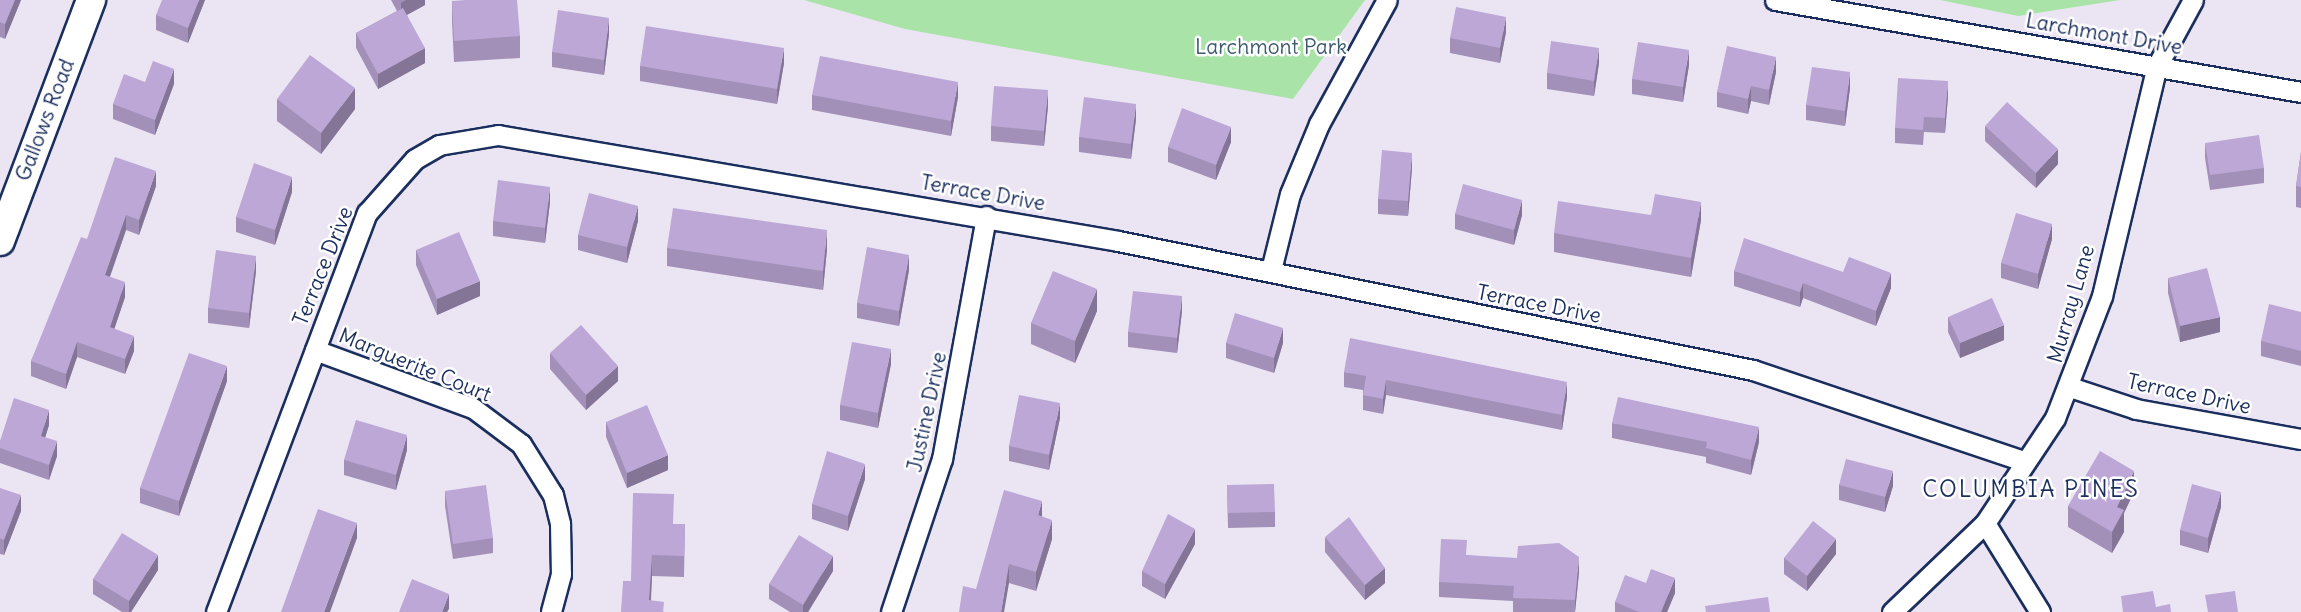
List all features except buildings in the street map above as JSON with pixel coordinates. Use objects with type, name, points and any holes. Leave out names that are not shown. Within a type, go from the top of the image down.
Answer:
[{"type":"main road","name":"Gallows Road","points":[[2,227],[91,0]]},
{"type":"street","points":[[1271,270],[1290,194],[1319,124],[1387,0]]},
{"type":"street","name":"Larchmont Drive","points":[[1775,0],[2301,92]]},
{"type":"street","name":"Murray Lane","points":[[1892,612],[1984,523],[2070,387],[2102,296],[2157,66],[2193,0]]},
{"type":"street","name":"Terrace Drive","points":[[216,612],[356,238],[380,193],[415,159],[464,139],[516,135],[986,216],[1271,270],[1753,370],[2024,461]]},
{"type":"street","name":"Justine Drive","points":[[891,612],[942,458],[986,216]]},
{"type":"street","name":"Marguerite Court","points":[[315,350],[473,408],[521,444],[553,495],[560,524],[561,574],[551,612]]},
{"type":"street","name":"Terrace Drive","points":[[2070,387],[2136,409],[2301,439]]},
{"type":"street","points":[[1984,523],[2040,612]]},
{"type":"green space","name":"Larchmont Park","points":[[804,0],[1365,0],[1293,99],[905,29]]},
{"type":"green space","points":[[1940,0],[2120,0],[2018,16]]},
{"type":"district","name":"COLUMBIA PINES","points":[[2031,489]]}]
